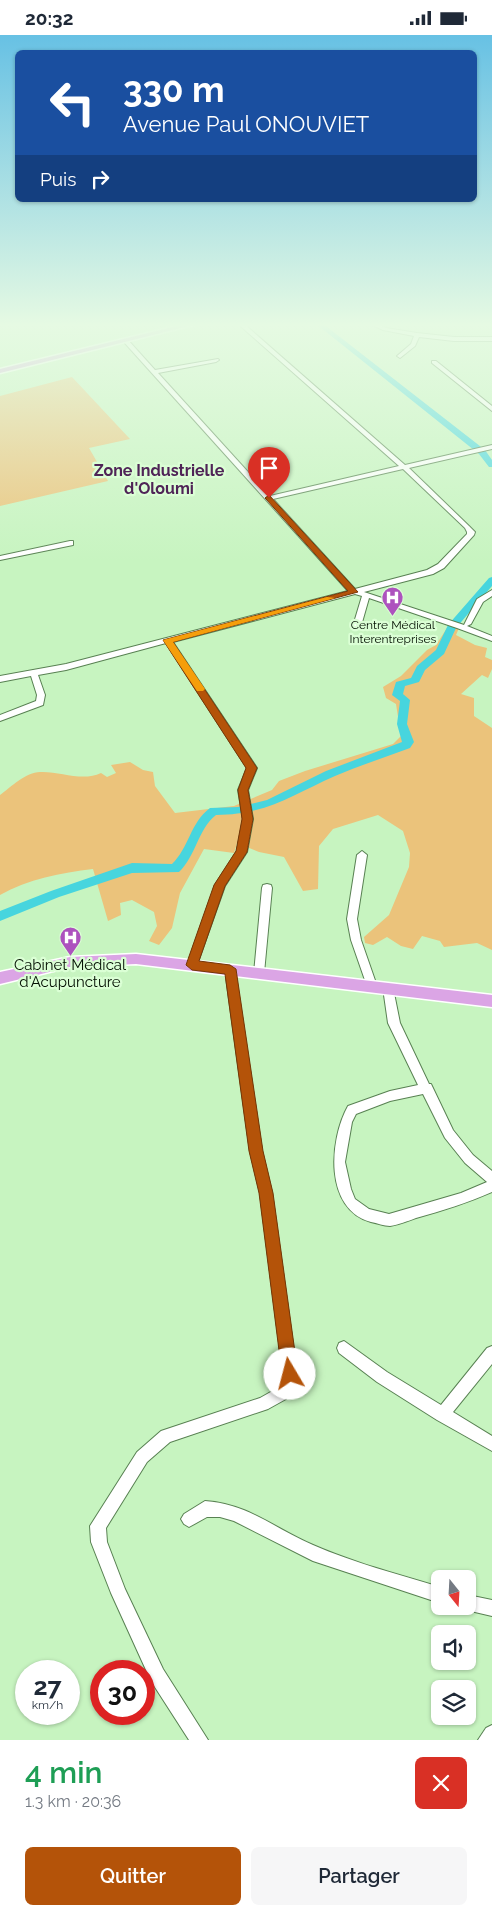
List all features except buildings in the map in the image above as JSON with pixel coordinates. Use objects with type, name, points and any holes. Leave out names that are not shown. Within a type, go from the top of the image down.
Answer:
[{"type":"main road","points":[[0,978],[48,965],[93,959],[136,959],[492,1001]]},
{"type":"street","points":[[182,403],[355,592],[450,623],[463,625],[492,639]]},
{"type":"street","points":[[0,679],[34,674],[168,640],[433,571],[441,566],[471,532],[403,467],[330,403]]},
{"type":"street","points":[[269,498],[490,448]]},
{"type":"street","points":[[0,558],[70,543]]},
{"type":"street","points":[[463,625],[480,601],[492,592]]},
{"type":"street","points":[[357,626],[366,595]]},
{"type":"street","points":[[168,640],[252,768],[243,790],[248,819],[242,852],[220,885],[192,965]]},
{"type":"street","points":[[0,718],[40,703],[42,698],[34,674]]},
{"type":"street","points":[[362,855],[352,919],[356,940],[372,986]]},
{"type":"street","points":[[259,973],[267,888]]},
{"type":"street","points":[[199,1740],[157,1675],[118,1593],[99,1542],[98,1526],[142,1457],[166,1436],[263,1404],[281,1394],[290,1374],[266,1193],[256,1151],[230,969]]},
{"type":"street","points":[[388,988],[394,1023],[458,1147],[492,1179]]},
{"type":"street","points":[[427,1087],[390,1096],[352,1110],[346,1121],[339,1162],[345,1190],[351,1203],[366,1213],[389,1220],[462,1199],[492,1186]]},
{"type":"street","points":[[344,1348],[382,1377],[492,1444]]},
{"type":"street","points":[[442,1415],[492,1353]]},
{"type":"street","points":[[189,1519],[205,1509],[228,1511],[261,1524],[310,1552],[367,1573],[431,1592]]},
{"type":"street","points":[[476,1605],[492,1608]]},
{"type":"street","points":[[487,1740],[492,1733]]},
{"type":"shaded area","points":[[0,403],[96,403],[130,439],[89,448],[108,481],[0,506]]},
{"type":"shaded area","points":[[449,625],[459,628],[456,635],[475,645],[487,648],[485,657],[492,660],[492,669],[488,678],[482,675],[461,694],[474,698],[474,716],[492,728],[492,950],[477,943],[444,947],[440,941],[422,936],[413,949],[401,946],[387,937],[373,945],[365,943],[364,937],[389,915],[409,867],[410,853],[403,831],[378,815],[333,829],[319,846],[318,889],[303,891],[284,857],[259,852],[237,843],[234,853],[204,849],[180,893],[172,928],[159,945],[149,941],[157,926],[154,912],[132,900],[120,903],[121,915],[108,921],[93,869],[45,877],[0,895],[0,795],[24,777],[29,774],[48,772],[86,777],[101,773],[107,777],[116,773],[111,765],[130,762],[143,770],[153,772],[155,786],[175,813],[234,806],[272,790],[279,781],[393,744],[401,736],[396,704],[386,698],[383,687],[401,676],[427,650],[436,645]]},
{"type":"waterway","points":[[419,403],[482,452],[492,465]]},
{"type":"waterway","points":[[0,916],[55,894],[132,868],[175,869],[186,856],[201,823],[214,811],[238,811],[270,803],[330,774],[406,745],[409,742],[402,724],[405,700],[397,695],[400,684],[415,680],[421,668],[440,652],[451,627],[492,580]]},
{"type":"slow traffic","points":[[200,689],[168,640],[330,598]]},
{"type":"place","name":"Centre Médical Interentreprises","points":[[393,617]]},
{"type":"place","name":"Cabinet Médical d'Acupuncture","points":[[70,956]]},
{"type":"district","name":"Zone Industrielle d'Oloumi","points":[[159,479]]},
{"type":"route","points":[[269,498],[354,592],[168,640],[252,768],[243,790],[243,800],[248,819],[242,852],[220,885],[192,965],[230,969],[256,1151],[266,1193],[273,1259],[290,1374]]}]
